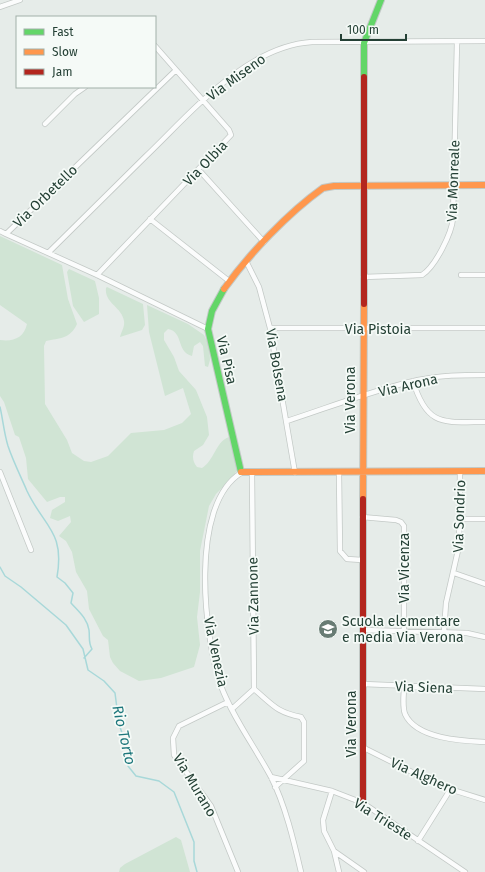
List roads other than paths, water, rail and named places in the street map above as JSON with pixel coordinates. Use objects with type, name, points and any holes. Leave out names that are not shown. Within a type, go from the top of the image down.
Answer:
[{"type":"street","points":[[0,7],[20,0]]},
{"type":"street","name":"Via Verona","points":[[363,803],[362,396],[364,43],[380,0]]},
{"type":"street","name":"Via Miseno","points":[[48,253],[203,101],[249,65],[287,46],[312,42],[364,43],[485,41]]},
{"type":"street","name":"Via Monreale","points":[[363,277],[418,276],[425,273],[446,242],[453,218],[458,42]]},
{"type":"street","name":"Via Olbia","points":[[97,275],[231,135],[229,130],[156,47]]},
{"type":"street","name":"Via Orbetello","points":[[176,70],[6,234],[97,275],[208,330]]},
{"type":"street","points":[[45,124],[75,94],[84,88]]},
{"type":"street","points":[[199,170],[264,242]]},
{"type":"street","name":"Via Pisa","points":[[241,473],[208,330],[214,307],[229,281],[264,242],[320,190],[333,186],[363,185],[485,185]]},
{"type":"street","points":[[150,219],[229,281]]},
{"type":"street","points":[[0,231],[6,234]]},
{"type":"street","name":"Via Bolsena","points":[[246,261],[259,287],[270,328],[295,473]]},
{"type":"street","points":[[461,274],[485,275]]},
{"type":"street","name":"Via Pistoia","points":[[270,328],[485,328]]},
{"type":"street","name":"Via Arona","points":[[287,421],[413,381],[453,376],[485,375]]},
{"type":"street","points":[[413,381],[421,404],[436,418],[452,422],[485,422]]},
{"type":"street","name":"Via Sondrio","points":[[444,632],[446,603],[458,551],[460,471]]},
{"type":"street","points":[[241,473],[485,471]]},
{"type":"street","points":[[0,472],[31,550]]},
{"type":"street","name":"Via Venezia","points":[[241,473],[230,482],[221,497],[211,527],[205,558],[210,633],[219,679],[228,702],[271,777],[301,872]]},
{"type":"street","name":"Via Zannone","points":[[252,473],[254,689]]},
{"type":"street","points":[[339,473],[340,551],[347,559],[362,560]]},
{"type":"street","name":"Via Vicenza","points":[[362,517],[396,520],[401,522],[404,526],[404,630]]},
{"type":"street","points":[[460,519],[485,519]]},
{"type":"street","points":[[454,573],[485,584]]},
{"type":"street","points":[[362,630],[444,632],[473,634],[485,637]]},
{"type":"street","name":"Via Siena","points":[[363,684],[485,689]]},
{"type":"street","points":[[404,686],[405,713],[414,724],[442,738],[485,742]]},
{"type":"street","points":[[232,709],[254,689],[279,711],[301,717],[304,720],[304,759],[275,788]]},
{"type":"street","name":"Via Murano","points":[[228,702],[179,726],[174,732],[173,743],[177,760],[212,809],[238,872]]},
{"type":"street","name":"Via Alghero","points":[[364,748],[450,790],[485,800]]},
{"type":"street","name":"Via Trieste","points":[[271,777],[332,790],[363,803],[465,872]]},
{"type":"street","points":[[332,790],[323,824],[334,851],[339,872]]},
{"type":"street","points":[[418,841],[450,790]]},
{"type":"street","points":[[334,851],[364,872]]},
{"type":"street","points":[[454,872],[458,867]]},
{"type":"waterway","points":[[0,407],[10,452],[33,503],[56,539],[59,562],[57,577],[65,583],[73,593],[71,603],[82,615],[88,626],[92,649],[84,658]]},
{"type":"waterway","name":"Rio Torto","points":[[0,567],[5,576],[21,587],[66,625],[83,649],[88,670],[104,681],[115,693],[119,724],[129,754],[128,766],[136,776],[159,781],[174,792],[194,842],[194,861],[197,872]]},
{"type":"place","name":"Scuola elementare e media Via Verona","points":[[328,629]]}]
